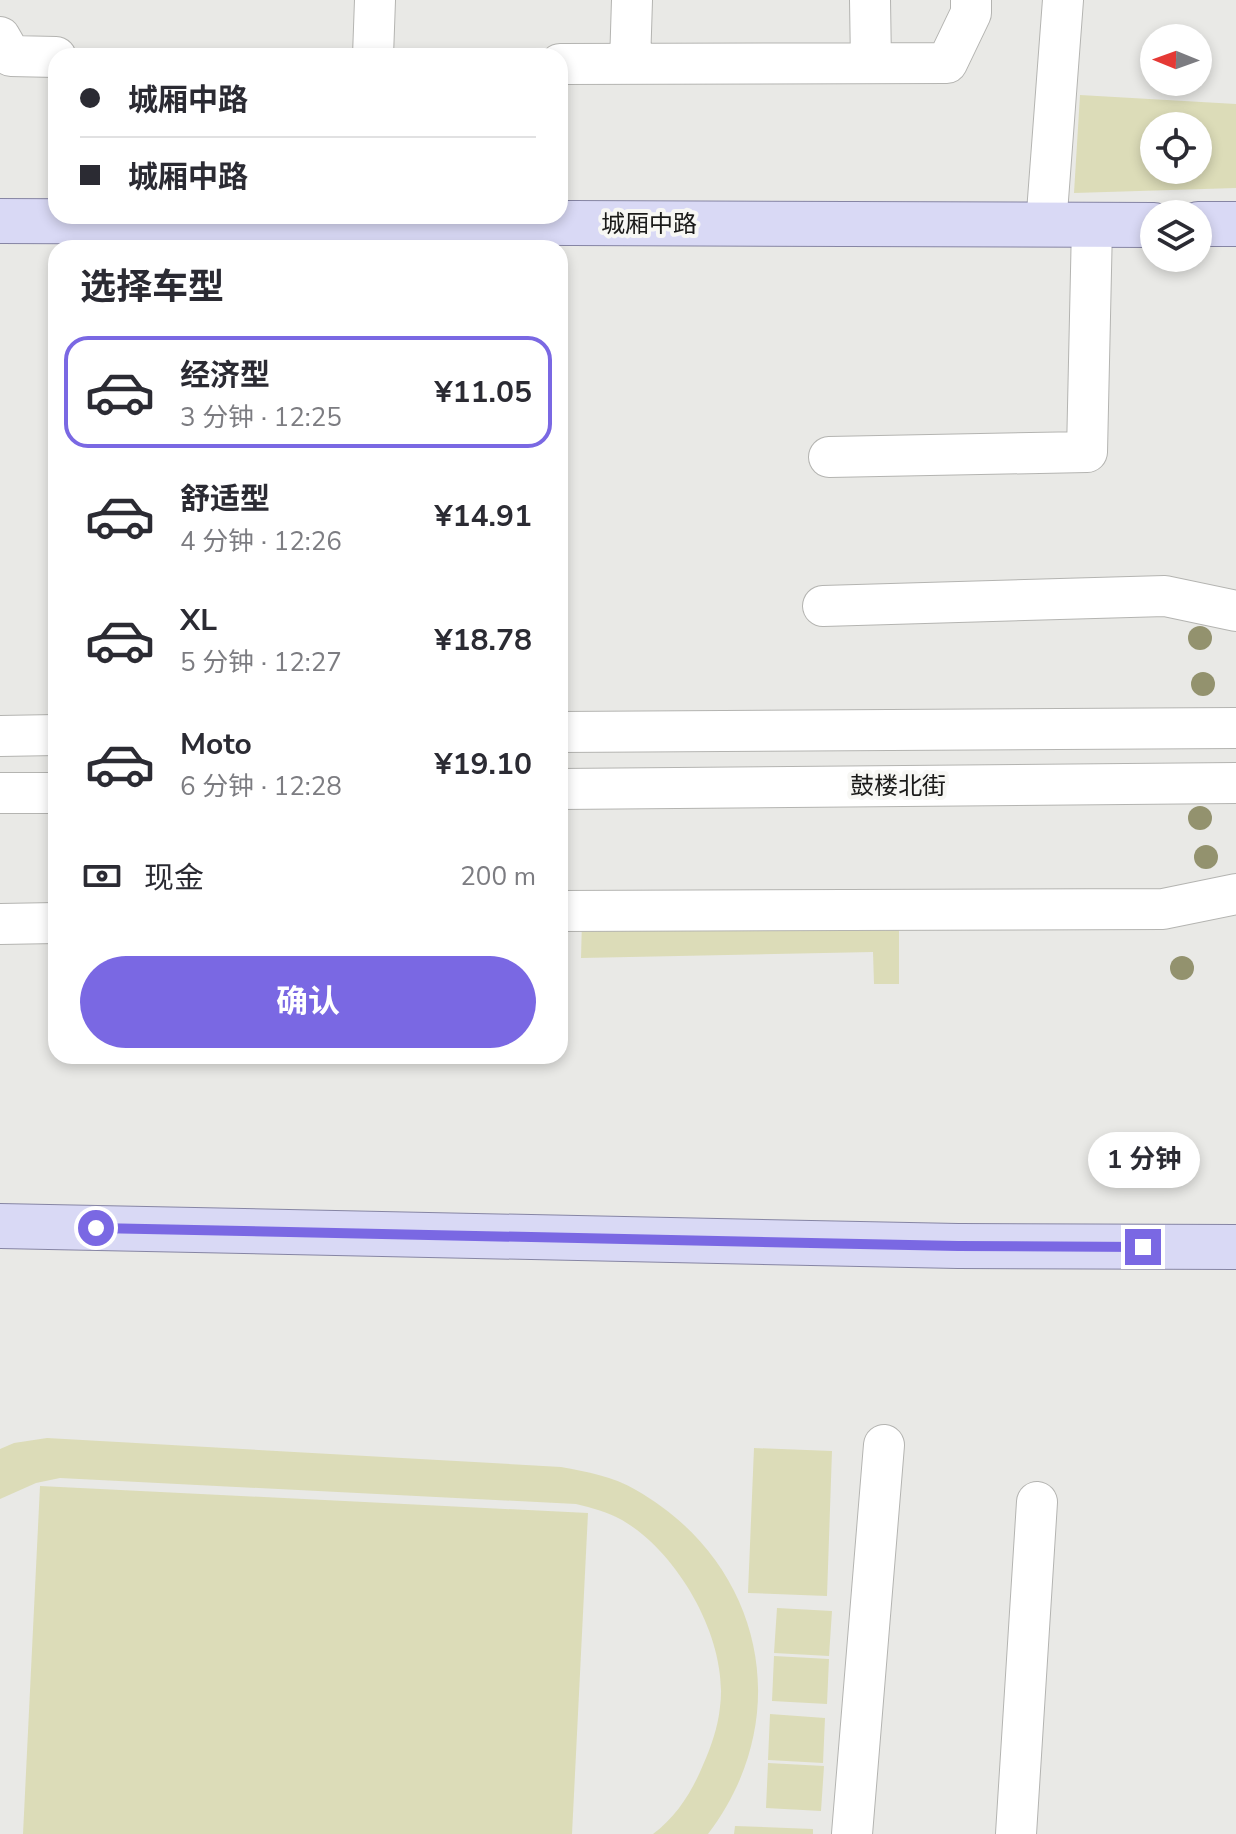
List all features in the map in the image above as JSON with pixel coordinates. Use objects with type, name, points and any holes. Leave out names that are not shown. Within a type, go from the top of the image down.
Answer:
[{"type":"main road","name":"城厢中路","points":[[0,221],[48,221]]},
{"type":"main road","name":"城厢中路","points":[[568,222],[1140,225]]},
{"type":"main road","points":[[1212,224],[1236,224]]},
{"type":"main road","points":[[0,1226],[958,1246],[1236,1247]]},
{"type":"street","points":[[373,48],[375,0]]},
{"type":"street","points":[[630,64],[632,0]]},
{"type":"street","points":[[870,0],[871,63]]},
{"type":"street","points":[[568,64],[947,63],[971,13],[971,0]]},
{"type":"street","points":[[1046,226],[1063,0]]},
{"type":"street","points":[[0,37],[11,56],[48,57]]},
{"type":"street","points":[[829,457],[1087,452],[1092,226]]},
{"type":"street","points":[[823,606],[1165,596],[1236,611]]},
{"type":"street","points":[[568,732],[1236,728]]},
{"type":"street","points":[[0,736],[48,735]]},
{"type":"street","name":"鼓楼北街","points":[[568,789],[1236,783]]},
{"type":"street","points":[[0,793],[48,793]]},
{"type":"street","points":[[568,911],[1163,909],[1236,894]]},
{"type":"street","points":[[0,924],[48,923]]},
{"type":"street","points":[[852,1834],[884,1445]]},
{"type":"street","points":[[1016,1834],[1037,1502]]},
{"type":"green space","points":[[1080,95],[1236,104],[1236,188],[1074,193]]},
{"type":"green space","points":[[899,918],[899,984],[874,984],[873,952],[581,958],[582,920]]},
{"type":"green space","points":[[47,1438],[561,1467],[600,1475],[627,1485],[679,1521],[714,1558],[738,1600],[753,1646],[758,1693],[752,1741],[736,1789],[708,1834],[653,1834],[676,1812],[699,1775],[718,1722],[721,1681],[708,1628],[696,1601],[663,1554],[617,1517],[576,1504],[60,1478],[36,1483],[0,1499],[0,1449],[14,1443]]},
{"type":"green space","points":[[754,1448],[832,1451],[827,1596],[748,1593]]},
{"type":"green space","points":[[40,1486],[588,1513],[572,1834],[23,1834]]},
{"type":"green space","points":[[777,1608],[832,1611],[829,1656],[774,1653]]},
{"type":"green space","points":[[774,1656],[829,1659],[827,1704],[772,1701]]},
{"type":"green space","points":[[770,1714],[825,1718],[823,1763],[768,1760]]},
{"type":"green space","points":[[768,1763],[824,1766],[821,1811],[766,1808]]},
{"type":"green space","points":[[735,1826],[813,1829],[813,1834],[734,1834]]},
{"type":"route","points":[[96,1228],[1143,1247]]}]
